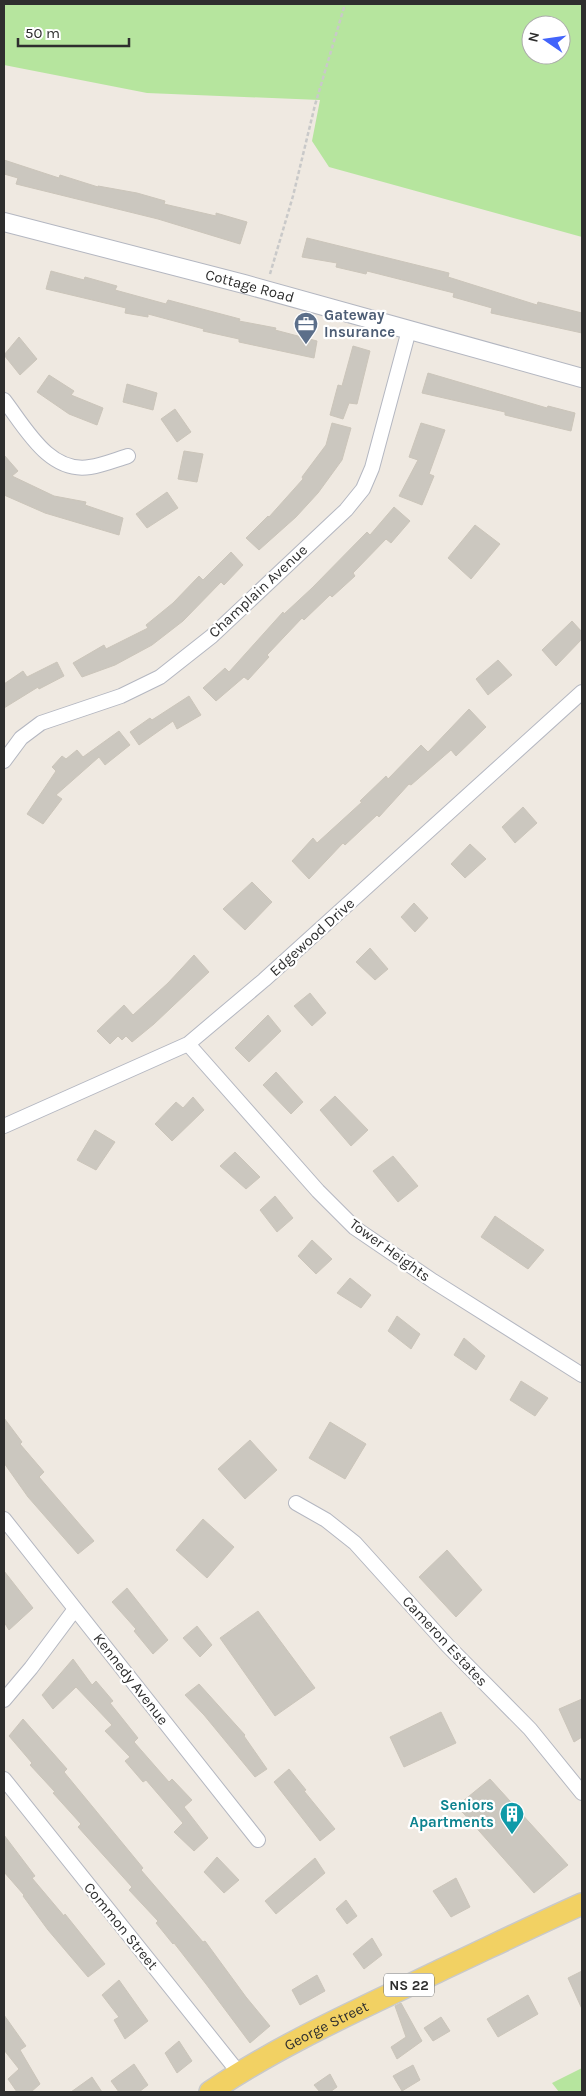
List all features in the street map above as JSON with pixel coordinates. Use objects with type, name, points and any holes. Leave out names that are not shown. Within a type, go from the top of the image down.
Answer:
[{"type":"main road","name":"George Street","points":[[210,2092],[239,2073],[365,2006],[582,1904]]},
{"type":"street","name":"Cottage Road","points":[[4,222],[265,290],[582,378]]},
{"type":"street","name":"Champlain Avenue","points":[[4,761],[21,738],[41,723],[121,696],[160,677],[212,636],[346,510],[363,489],[372,468],[409,330]]},
{"type":"street","points":[[4,400],[39,446],[48,455],[60,462],[73,466],[90,467],[128,456]]},
{"type":"street","name":"Edgewood Drive","points":[[4,1126],[188,1044],[264,980],[582,692]]},
{"type":"street","name":"Tower Heights","points":[[188,1044],[300,1170],[355,1228],[433,1281],[582,1375]]},
{"type":"street","name":"Cameron Estates","points":[[296,1503],[326,1520],[355,1543],[448,1646],[530,1729],[582,1793]]},
{"type":"street","name":"Kennedy Avenue","points":[[4,1519],[258,1840]]},
{"type":"street","points":[[4,1700],[75,1609]]},
{"type":"street","name":"Common Street","points":[[4,1779],[239,2073]]},
{"type":"path","points":[[265,290],[287,217],[315,105],[345,4]]},
{"type":"green space","points":[[4,4],[582,4],[582,237],[329,167],[312,141],[320,100],[147,93],[4,65]]},
{"type":"green space","points":[[582,2068],[582,2092],[559,2092],[552,2083]]},
{"type":"building","points":[[4,160],[59,178],[60,175],[98,187],[137,193],[165,201],[164,204],[216,216],[216,213],[247,222],[240,244],[158,219],[16,184],[18,178],[4,174]]},
{"type":"building","points":[[307,238],[449,273],[448,277],[537,305],[538,302],[582,313],[582,333],[491,313],[492,308],[453,297],[454,293],[367,271],[366,274],[336,267],[337,263],[302,257]]},
{"type":"building","points":[[51,271],[84,280],[85,277],[117,286],[115,290],[166,304],[168,300],[240,319],[239,321],[276,328],[275,330],[317,341],[314,358],[239,342],[239,339],[203,331],[204,329],[148,314],[148,317],[125,313],[126,308],[46,289]]},
{"type":"building","points":[[19,337],[37,359],[20,375],[4,355]]},
{"type":"building","points":[[353,346],[370,351],[357,404],[349,403],[343,419],[330,415],[338,385],[342,386]]},
{"type":"building","points":[[428,373],[547,408],[548,406],[575,413],[571,431],[505,415],[505,412],[422,393]]},
{"type":"building","points":[[49,375],[74,391],[71,395],[103,408],[97,425],[69,414],[37,392]]},
{"type":"building","points":[[127,384],[157,393],[153,410],[123,402]]},
{"type":"building","points":[[175,409],[191,432],[177,442],[161,419]]},
{"type":"building","points":[[332,423],[351,428],[342,460],[318,493],[296,517],[259,550],[246,538],[269,517],[303,479],[302,477],[326,445]]},
{"type":"building","points":[[421,423],[445,430],[429,474],[434,476],[422,505],[399,496],[418,460],[409,457]]},
{"type":"building","points":[[184,451],[203,454],[197,482],[178,479]]},
{"type":"building","points":[[4,455],[18,471],[12,476],[54,496],[86,502],[85,505],[123,518],[119,535],[45,513],[4,495]]},
{"type":"building","points":[[167,492],[178,508],[147,528],[136,514]]},
{"type":"building","points":[[394,507],[410,521],[391,543],[386,539],[353,573],[355,576],[332,597],[330,595],[304,620],[302,618],[267,655],[269,657],[248,680],[244,677],[216,701],[203,688],[225,668],[229,672],[283,612],[284,614],[312,588],[367,532],[370,535]]},
{"type":"building","points":[[475,525],[500,544],[471,579],[448,558]]},
{"type":"building","points":[[231,552],[243,565],[224,585],[221,582],[183,621],[152,645],[115,665],[82,677],[73,663],[104,645],[106,649],[148,628],[146,625],[173,603],[199,576],[203,580]]},
{"type":"building","points":[[572,621],[582,632],[582,639],[556,666],[542,650]]},
{"type":"building","points":[[498,660],[512,675],[488,695],[476,679]]},
{"type":"building","points":[[57,662],[64,676],[39,689],[38,687],[4,708],[4,684],[23,671],[27,677]]},
{"type":"building","points":[[189,696],[201,715],[177,729],[173,721],[139,745],[130,732],[150,718],[152,720]]},
{"type":"building","points":[[469,709],[486,727],[456,756],[451,750],[411,785],[409,784],[379,817],[377,815],[345,845],[343,843],[309,879],[292,861],[313,838],[317,843],[362,802],[360,801],[386,776],[388,779],[421,745],[428,752]]},
{"type":"building","points":[[119,731],[130,745],[105,765],[99,757],[56,795],[62,799],[43,824],[27,814],[56,771],[52,767],[62,756],[66,759],[77,750],[83,757]]},
{"type":"building","points":[[523,807],[537,823],[515,843],[502,827]]},
{"type":"building","points":[[470,844],[486,859],[465,878],[451,864]]},
{"type":"building","points":[[252,882],[272,902],[245,930],[223,909]]},
{"type":"building","points":[[414,903],[428,918],[415,932],[401,917]]},
{"type":"building","points":[[370,948],[388,969],[375,980],[356,962]]},
{"type":"building","points":[[194,955],[209,972],[132,1042],[126,1036],[122,1040],[118,1036],[110,1044],[97,1031],[124,1005],[133,1015],[168,983]]},
{"type":"building","points":[[310,993],[326,1013],[312,1026],[294,1006]]},
{"type":"building","points":[[268,1015],[281,1031],[249,1062],[235,1048]]},
{"type":"building","points":[[276,1072],[303,1102],[291,1114],[263,1085]]},
{"type":"building","points":[[335,1096],[368,1130],[351,1146],[320,1110]]},
{"type":"building","points":[[193,1097],[204,1110],[172,1141],[155,1124],[176,1102],[183,1108]]},
{"type":"building","points":[[95,1130],[115,1142],[96,1170],[77,1160]]},
{"type":"building","points":[[235,1152],[260,1177],[246,1189],[220,1166]]},
{"type":"building","points":[[393,1156],[418,1186],[398,1202],[373,1171]]},
{"type":"building","points":[[275,1196],[293,1218],[277,1232],[260,1210]]},
{"type":"building","points":[[495,1216],[544,1250],[528,1269],[481,1237]]},
{"type":"building","points":[[312,1240],[332,1259],[316,1274],[298,1256]]},
{"type":"building","points":[[350,1278],[371,1295],[361,1308],[337,1293]]},
{"type":"building","points":[[397,1316],[420,1334],[411,1349],[388,1331]]},
{"type":"building","points":[[464,1338],[485,1356],[476,1370],[454,1355]]},
{"type":"building","points":[[521,1381],[548,1398],[535,1416],[510,1400]]},
{"type":"building","points":[[4,1418],[22,1442],[20,1444],[44,1472],[39,1477],[94,1541],[78,1554],[28,1497],[4,1463]]},
{"type":"building","points":[[330,1422],[366,1444],[345,1479],[309,1458]]},
{"type":"building","points":[[250,1440],[277,1470],[245,1499],[218,1469]]},
{"type":"building","points":[[203,1519],[234,1547],[207,1578],[176,1550]]},
{"type":"building","points":[[447,1550],[482,1590],[456,1617],[419,1577]]},
{"type":"building","points":[[4,1571],[33,1608],[9,1630],[4,1622]]},
{"type":"building","points":[[127,1588],[168,1640],[153,1654],[134,1631],[136,1629],[112,1602]]},
{"type":"building","points":[[258,1611],[315,1688],[275,1716],[220,1638]]},
{"type":"building","points":[[197,1626],[212,1645],[200,1657],[183,1638]]},
{"type":"building","points":[[73,1659],[92,1685],[96,1681],[113,1701],[110,1703],[138,1738],[134,1742],[169,1782],[172,1779],[192,1800],[184,1807],[208,1838],[194,1851],[174,1832],[183,1823],[146,1780],[143,1782],[125,1761],[130,1757],[105,1731],[112,1725],[76,1687],[53,1709],[42,1695]]},
{"type":"building","points":[[199,1684],[245,1735],[267,1769],[255,1777],[185,1695]]},
{"type":"building","points":[[582,1699],[582,1737],[574,1742],[559,1709]]},
{"type":"building","points":[[441,1712],[456,1743],[404,1767],[390,1737]]},
{"type":"building","points":[[23,1719],[67,1769],[64,1772],[143,1868],[141,1870],[203,1942],[205,1941],[270,2026],[250,2043],[174,1943],[156,1923],[158,1921],[129,1890],[132,1887],[78,1827],[81,1824],[30,1765],[32,1763],[9,1736]]},
{"type":"building","points":[[289,1769],[335,1829],[320,1841],[274,1782]]},
{"type":"building","name":"Seniors Apartments","points":[[490,1779],[568,1865],[534,1893],[457,1806]]},
{"type":"building","points":[[4,1835],[35,1876],[32,1878],[64,1916],[65,1914],[105,1964],[88,1977],[48,1930],[24,1895],[4,1872]]},
{"type":"building","points":[[217,1857],[239,1880],[224,1893],[204,1872]]},
{"type":"building","points":[[315,1858],[325,1873],[276,1914],[265,1901]]},
{"type":"building","points":[[456,1878],[470,1907],[451,1917],[433,1891]]},
{"type":"building","points":[[346,1900],[357,1916],[347,1924],[336,1909]]},
{"type":"building","points":[[372,1938],[382,1955],[364,1969],[353,1954]]},
{"type":"building","points":[[582,1971],[582,2009],[568,1978]]},
{"type":"building","points":[[317,1975],[325,1991],[300,2005],[292,1990]]},
{"type":"building","points":[[119,1980],[148,2021],[125,2039],[114,2020],[119,2017],[102,1995]]},
{"type":"building","points":[[528,1995],[538,2014],[498,2037],[487,2019]]},
{"type":"building","points":[[401,2003],[422,2041],[397,2059],[391,2047],[406,2037],[395,2006]]},
{"type":"building","points":[[4,2015],[26,2046],[20,2050],[40,2084],[31,2092],[17,2092],[8,2079],[19,2069],[4,2050]]},
{"type":"building","points":[[441,2017],[450,2031],[433,2041],[424,2028]]},
{"type":"building","points":[[179,2041],[192,2061],[177,2073],[165,2053]]},
{"type":"building","points":[[134,2064],[148,2085],[139,2092],[119,2092],[111,2081]]},
{"type":"building","points":[[413,2065],[420,2080],[402,2091],[393,2076]]},
{"type":"building","points":[[330,2074],[337,2087],[330,2092],[320,2092],[314,2085]]},
{"type":"building","points":[[92,2077],[102,2092],[71,2092]]},
{"type":"place","name":"Gateway Insurance","points":[[306,345]]},
{"type":"place","name":"Seniors Apartments","points":[[512,1835]]}]
